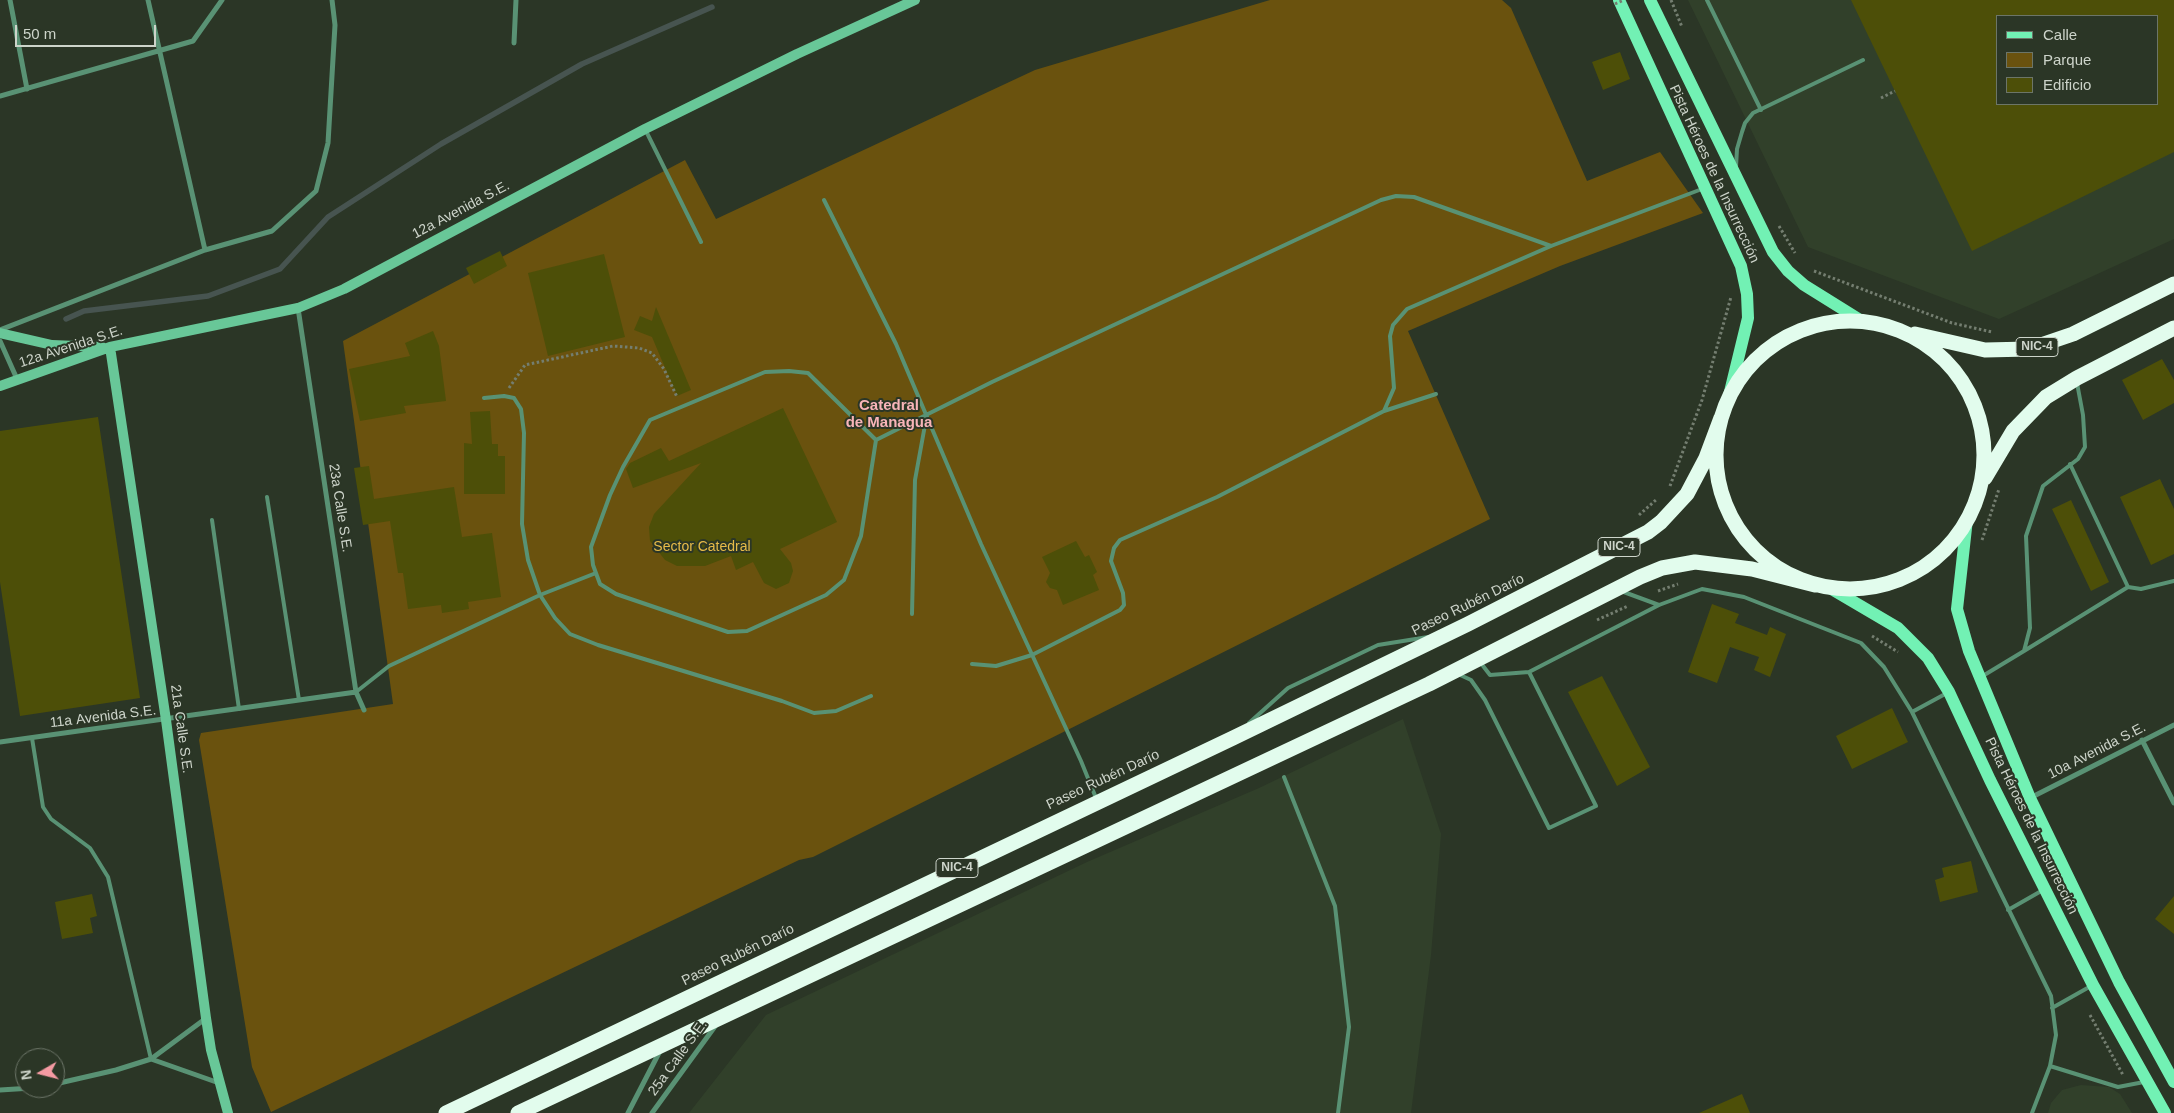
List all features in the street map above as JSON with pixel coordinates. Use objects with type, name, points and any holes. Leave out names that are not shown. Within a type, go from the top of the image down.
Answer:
[{"type":"highway","name":"NIC-4","points":[[1822,586],[1786,573],[1768,562],[1747,542],[1731,517],[1721,490],[1716,462],[1720,418],[1729,396],[1740,378],[1757,358],[1785,337],[1818,324],[1835,321],[1864,323],[1985,350],[2029,349],[2073,334],[2174,284]]},
{"type":"highway","name":"NIC-4","points":[[1889,328],[1938,354],[1960,379],[1969,394],[1982,434],[1984,450],[1980,488]]},
{"type":"highway","name":"NIC-4","points":[[518,1113],[1428,684],[1614,589],[1662,568],[1695,562],[1752,569],[1822,586],[1874,588],[1910,575],[1942,553],[1956,537],[1967,519],[1980,488],[2003,446],[2023,419],[2046,397],[2076,378],[2174,328]]},
{"type":"highway","name":"Paseo Rubén Darío","points":[[446,1113],[1097,801],[1233,738],[1447,634],[1618,547],[1661,522],[1687,494],[1696,478],[1720,418]]},
{"type":"main road","name":"Pista Héroes de la Insurrección","points":[[1650,0],[1773,252],[1784,266],[1804,285],[1864,323]]},
{"type":"main road","name":"Pista Héroes de la Insurrección","points":[[1617,2],[1704,188],[1732,243],[1741,266],[1747,294],[1748,318],[1729,396]]},
{"type":"main road","name":"Pista Héroes de la Insurrección","points":[[1967,519],[1957,609],[1962,631],[2030,798],[2119,982],[2174,1082]]},
{"type":"main road","name":"Pista Héroes de la Insurrección","points":[[1822,586],[1881,617],[1908,637],[1928,658],[1950,692],[2044,889],[2094,985],[2165,1113]]},
{"type":"street","points":[[10,0],[27,89]]},
{"type":"street","points":[[148,0],[205,250]]},
{"type":"street","points":[[0,96],[160,52],[193,41],[222,0]]},
{"type":"street","points":[[0,331],[205,250],[272,231],[316,191],[328,143],[335,25],[332,0]]},
{"type":"street","points":[[514,43],[516,0]]},
{"type":"street","name":"12a Avenida S.E.","points":[[0,386],[110,347],[298,308],[344,289],[645,129],[806,50],[915,0]]},
{"type":"street","name":"23a Calle S.E.","points":[[298,308],[356,692],[364,710]]},
{"type":"street","points":[[0,331],[52,345],[110,347]]},
{"type":"street","points":[[0,341],[17,379]]},
{"type":"street","name":"21a Calle S.E.","points":[[110,347],[166,720],[206,1018],[228,1113]]},
{"type":"street","name":"11a Avenida S.E.","points":[[0,742],[356,692]]},
{"type":"street","name":"10a Avenida S.E.","points":[[2030,798],[2174,725]]},
{"type":"street","points":[[2142,740],[2174,803]]},
{"type":"street","name":"25a Calle S.E.","points":[[652,1113],[722,1016]]},
{"type":"street","points":[[65,1082],[116,1070],[151,1059],[206,1018]]},
{"type":"street","name":"25a Calle S.E.","points":[[628,1113],[663,1046]]},
{"type":"street","points":[[151,1059],[220,1084]]},
{"type":"street","points":[[0,1090],[15,1089]]},
{"type":"lane","points":[[1707,0],[1761,110]]},
{"type":"lane","points":[[1736,178],[1737,149],[1745,123],[1753,113],[1863,60]]},
{"type":"lane","points":[[645,129],[701,242]]},
{"type":"lane","points":[[1384,412],[1394,388],[1390,336],[1392,325],[1400,314],[1407,309],[1551,246],[1704,188]]},
{"type":"lane","points":[[876,440],[992,382],[1381,200],[1396,196],[1414,197],[1551,246]]},
{"type":"lane","points":[[824,200],[896,344],[981,544],[1081,761],[1097,801]]},
{"type":"lane","points":[[765,372],[808,372],[876,440],[861,536],[844,580],[826,594],[747,631],[728,632],[616,594],[600,584],[592,565],[591,547],[610,495],[623,467],[650,420],[765,372]]},
{"type":"lane","points":[[2024,651],[2030,628],[2026,536],[2043,486],[2078,458],[2084,447],[2083,415],[2076,378]]},
{"type":"lane","points":[[972,664],[996,666],[1032,655],[1120,610],[1124,605],[1124,593],[1111,561],[1114,548],[1120,540],[1217,497],[1384,412],[1436,394]]},
{"type":"lane","points":[[484,398],[504,396],[514,398],[521,410],[524,433],[522,524],[528,560],[540,595],[555,618],[570,634],[598,645],[782,701],[814,713],[836,711],[871,696]]},
{"type":"lane","points":[[912,614],[915,480],[927,414]]},
{"type":"lane","points":[[2070,464],[2128,587]]},
{"type":"lane","points":[[267,497],[299,700]]},
{"type":"lane","points":[[212,520],[239,709]]},
{"type":"lane","points":[[356,692],[389,666],[540,595],[596,573]]},
{"type":"lane","points":[[1980,678],[2128,587],[2141,589],[2174,581]]},
{"type":"lane","points":[[1614,589],[1659,605]]},
{"type":"lane","points":[[1478,659],[1490,675],[1529,672],[1659,605],[1702,589],[1744,597],[1861,643],[1884,667],[1912,712],[2051,996],[2056,1035],[2050,1066],[2032,1113]]},
{"type":"lane","points":[[1428,684],[1455,673],[1471,680],[1485,700],[1549,828],[1596,806],[1529,672]]},
{"type":"lane","points":[[1912,712],[1950,692]]},
{"type":"lane","points":[[32,738],[43,807],[51,818],[90,848],[108,877],[151,1059]]},
{"type":"lane","points":[[1284,777],[1335,906],[1349,1027],[1338,1113]]},
{"type":"lane","points":[[2008,910],[2044,889]]},
{"type":"lane","points":[[2052,1008],[2094,985]]},
{"type":"lane","points":[[2050,1066],[2118,1087],[2146,1081]]},
{"type":"path","points":[[1617,2],[1624,0]]},
{"type":"path","points":[[1671,0],[1683,29]]},
{"type":"path","points":[[1881,98],[1895,91]]},
{"type":"path","points":[[1778,222],[1799,258]]},
{"type":"path","points":[[1808,268],[1952,323],[1995,333]]},
{"type":"path","points":[[1669,488],[1680,464],[1716,354],[1731,297],[1730,289]]},
{"type":"path","points":[[504,396],[520,369],[525,365],[613,346],[639,348],[652,353],[664,369],[680,407]]},
{"type":"path","points":[[1636,518],[1662,494]]},
{"type":"path","points":[[1589,623],[1679,583]]},
{"type":"path","points":[[1866,634],[1882,640],[1904,657]]},
{"type":"path","points":[[2078,993],[2129,1086]]},
{"type":"shaded area","points":[[1688,0],[2174,0],[2174,239],[1999,319],[1808,247]]},
{"type":"shaded area","points":[[1403,719],[1441,834],[1431,955],[1411,1113],[689,1113],[766,1015],[1087,862],[1259,788]]},
{"type":"shaded area","points":[[2081,1085],[2109,1087],[2120,1094],[2132,1113],[2048,1113],[2051,1103],[2062,1090]]},
{"type":"green space","name":"Sector Catedral","points":[[1270,0],[1502,0],[1511,8],[1587,181],[1660,152],[1703,213],[1560,266],[1408,331],[1490,519],[813,857],[799,860],[271,1112],[252,1067],[199,740],[201,733],[393,704],[343,341],[685,160],[716,219],[1035,70]]},
{"type":"building","points":[[1851,0],[2174,0],[2174,152],[1972,251]]},
{"type":"building","points":[[1620,52],[1630,79],[1603,90],[1592,62]]},
{"type":"building","points":[[500,251],[507,266],[474,284],[466,268]]},
{"type":"building","points":[[604,254],[625,337],[548,356],[528,273]]},
{"type":"building","points":[[656,307],[691,390],[677,396],[652,337],[634,330],[640,316],[652,321]]},
{"type":"building","points":[[433,331],[439,346],[446,401],[404,406],[406,413],[360,421],[349,369],[410,356],[405,343]]},
{"type":"building","points":[[2162,359],[2174,380],[2174,403],[2143,420],[2122,380]]},
{"type":"building","points":[[783,408],[837,522],[780,549],[791,563],[793,571],[789,583],[776,589],[764,583],[753,562],[736,570],[731,556],[705,566],[677,566],[665,560],[650,541],[649,527],[654,514],[701,463],[633,488],[626,469],[630,463],[661,448],[669,461]]},
{"type":"building","points":[[490,411],[492,444],[498,444],[498,456],[505,456],[505,494],[464,494],[464,443],[472,444],[470,412]]},
{"type":"building","points":[[98,417],[140,698],[20,716],[0,582],[0,431]]},
{"type":"building","points":[[369,466],[374,499],[454,487],[462,537],[492,533],[501,597],[468,602],[469,609],[442,613],[441,605],[408,609],[403,573],[398,573],[390,521],[363,525],[354,468]]},
{"type":"building","points":[[2160,479],[2174,509],[2174,554],[2151,565],[2120,497]]},
{"type":"building","points":[[2071,500],[2109,582],[2091,591],[2052,509]]},
{"type":"building","points":[[1076,541],[1085,557],[1089,555],[1097,572],[1093,575],[1099,590],[1063,605],[1057,590],[1050,588],[1046,582],[1050,573],[1042,557]]},
{"type":"building","points":[[1712,604],[1739,614],[1735,623],[1767,635],[1770,627],[1786,634],[1770,677],[1754,670],[1759,657],[1730,647],[1717,683],[1688,672]]},
{"type":"building","points":[[1602,676],[1650,767],[1617,786],[1568,692]]},
{"type":"building","points":[[1892,708],[1908,742],[1852,769],[1836,736]]},
{"type":"building","points":[[1971,861],[1978,892],[1940,902],[1935,880],[1944,877],[1942,868]]},
{"type":"building","points":[[92,894],[97,916],[90,918],[93,933],[62,939],[55,902]]},
{"type":"building","points":[[2174,896],[2174,934],[2155,919]]},
{"type":"building","points":[[1742,1094],[1750,1113],[1699,1113]]},
{"type":"waterway","points":[[66,319],[84,311],[208,296],[280,269],[328,217],[441,144],[582,64],[712,7]]},
{"type":"district","name":"Catedral de Managua","points":[[889,414]]}]
